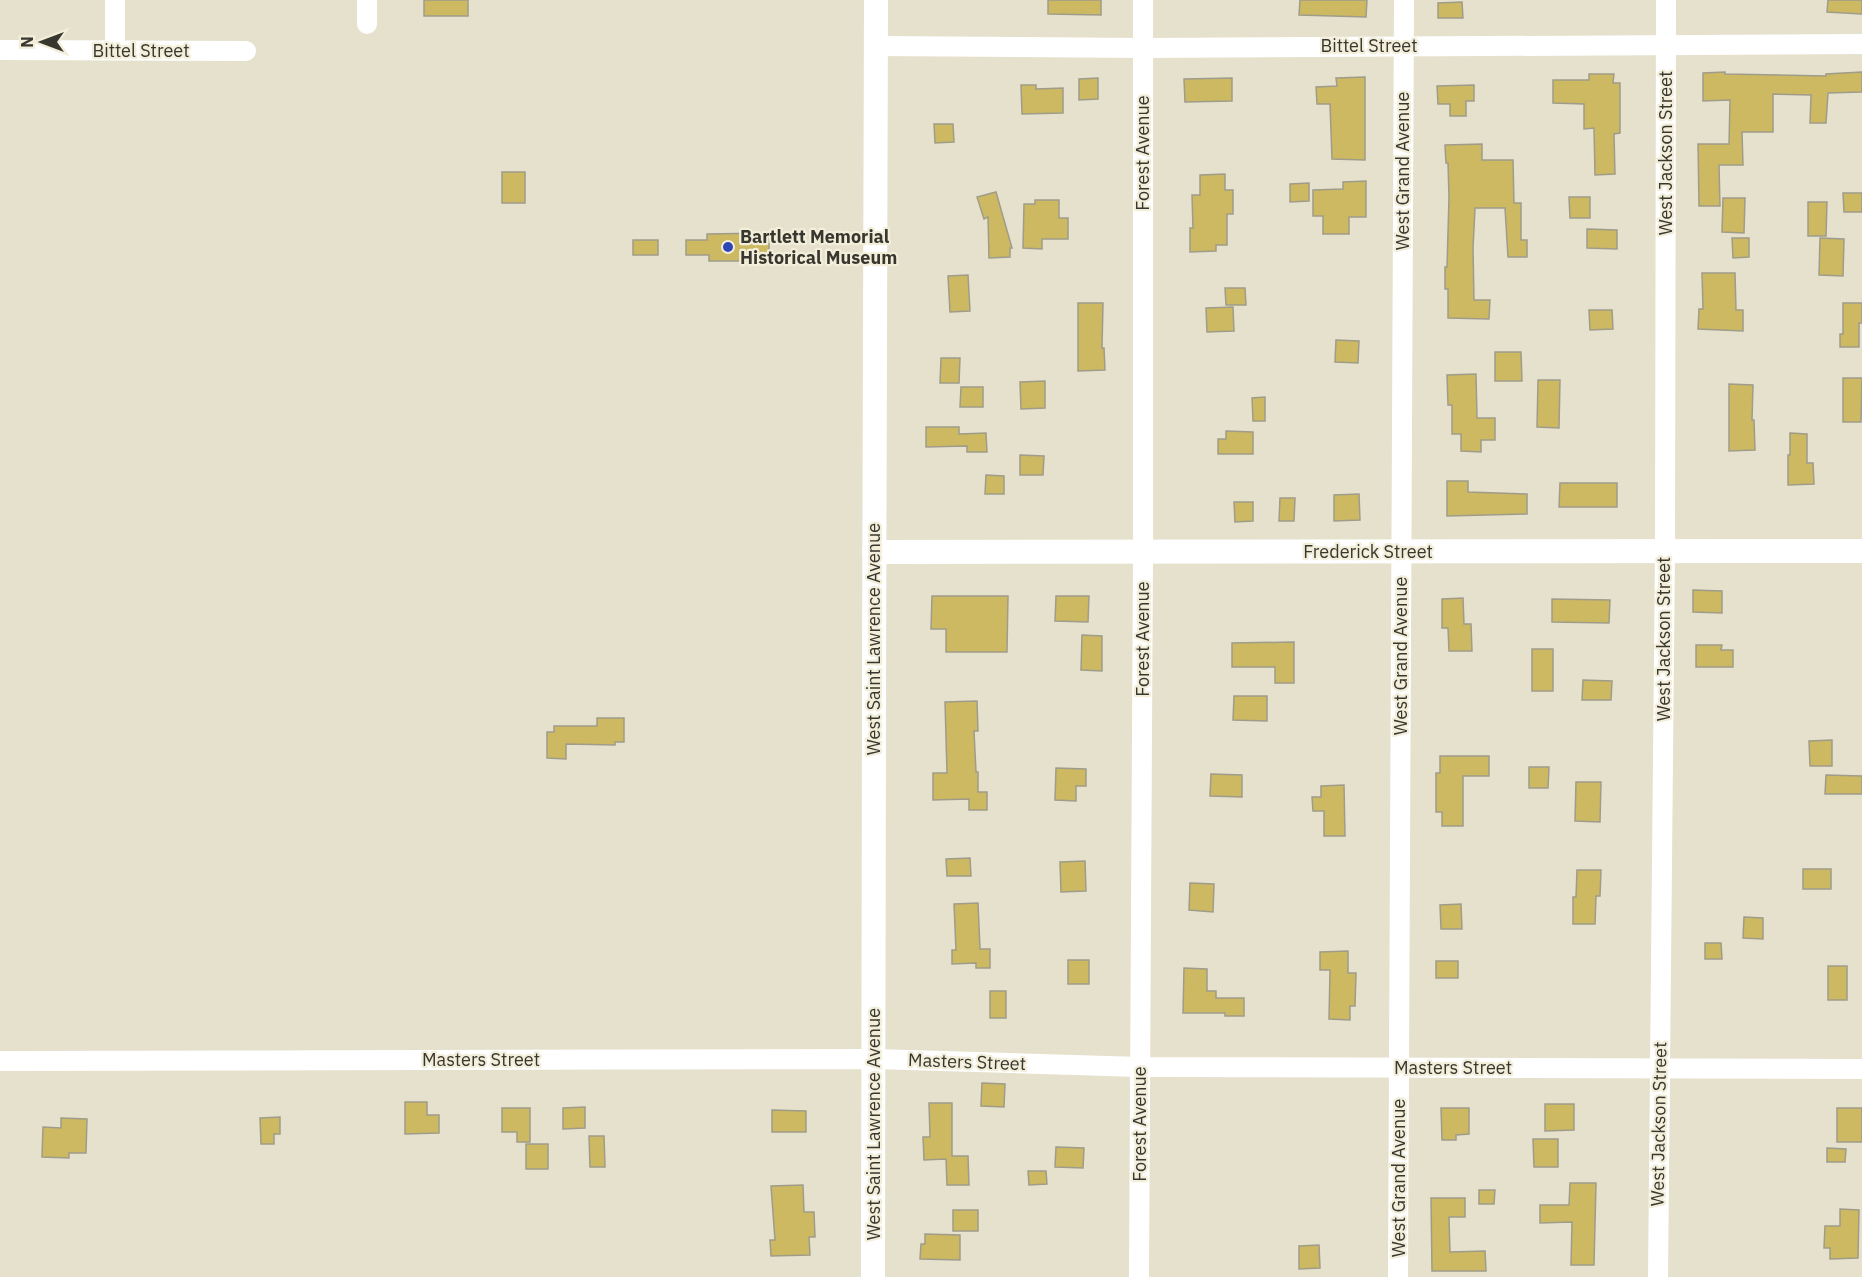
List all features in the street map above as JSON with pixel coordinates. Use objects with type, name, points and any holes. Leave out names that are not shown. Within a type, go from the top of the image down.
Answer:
[{"type":"street","points":[[115,0],[115,50]]},
{"type":"street","points":[[367,0],[367,24]]},
{"type":"street","name":"West Saint Lawrence Avenue","points":[[873,1277],[876,0]]},
{"type":"street","name":"Forest Avenue","points":[[1139,1277],[1143,0]]},
{"type":"street","name":"West Grand Avenue","points":[[1398,1277],[1404,0]]},
{"type":"street","name":"West Jackson Street","points":[[1658,1277],[1665,551],[1666,0]]},
{"type":"street","name":"Bittel Street","points":[[876,46],[1143,48],[1862,44]]},
{"type":"street","name":"Bittel Street","points":[[0,50],[246,51]]},
{"type":"street","name":"Frederick Street","points":[[874,552],[1862,551]]},
{"type":"street","name":"Masters Street","points":[[0,1061],[875,1059],[1140,1067],[1862,1069]]},
{"type":"building","points":[[424,0],[468,0],[468,16],[424,16]]},
{"type":"building","points":[[1048,0],[1101,0],[1101,15],[1048,14]]},
{"type":"building","points":[[1300,0],[1367,0],[1366,17],[1299,15]]},
{"type":"building","points":[[1828,0],[1862,0],[1862,14],[1827,12]]},
{"type":"building","points":[[1462,2],[1463,18],[1438,18],[1438,3]]},
{"type":"building","points":[[1725,72],[1725,74],[1826,76],[1826,74],[1862,72],[1862,92],[1828,93],[1826,123],[1810,123],[1811,95],[1773,94],[1773,132],[1742,132],[1743,165],[1719,165],[1720,206],[1699,206],[1698,144],[1729,144],[1730,100],[1703,101],[1703,73]]},
{"type":"building","points":[[1589,74],[1614,74],[1613,83],[1620,83],[1620,133],[1614,134],[1615,174],[1595,175],[1594,128],[1584,129],[1584,104],[1553,103],[1553,80],[1589,80]]},
{"type":"building","points":[[1365,77],[1365,160],[1332,159],[1330,104],[1317,104],[1316,87],[1337,86],[1336,78]]},
{"type":"building","points":[[1098,78],[1098,99],[1079,100],[1079,79]]},
{"type":"building","points":[[1232,78],[1232,101],[1185,102],[1184,79]]},
{"type":"building","points":[[1021,85],[1036,85],[1036,89],[1063,88],[1063,113],[1022,114]]},
{"type":"building","points":[[1474,85],[1474,101],[1466,101],[1466,116],[1450,116],[1450,104],[1438,104],[1437,86]]},
{"type":"building","points":[[934,124],[953,124],[954,142],[935,143]]},
{"type":"building","points":[[1482,144],[1482,160],[1513,160],[1514,203],[1521,203],[1521,240],[1527,240],[1527,257],[1508,257],[1505,208],[1475,208],[1474,300],[1490,300],[1489,319],[1448,318],[1445,267],[1447,267],[1449,197],[1445,145]]},
{"type":"building","points":[[502,172],[525,172],[525,203],[502,203]]},
{"type":"building","points":[[1225,174],[1225,190],[1233,190],[1233,214],[1227,214],[1227,245],[1216,245],[1216,251],[1190,252],[1190,228],[1193,228],[1192,195],[1200,195],[1200,175]]},
{"type":"building","points":[[1366,181],[1366,217],[1349,217],[1349,234],[1323,234],[1323,216],[1313,216],[1313,190],[1343,189],[1343,182]]},
{"type":"building","points":[[1309,183],[1309,201],[1290,202],[1290,184]]},
{"type":"building","points":[[996,192],[1012,248],[1010,248],[1010,257],[989,258],[988,217],[984,219],[977,197]]},
{"type":"building","points":[[1843,193],[1862,193],[1862,212],[1844,212]]},
{"type":"building","points":[[1569,197],[1590,197],[1590,218],[1570,218]]},
{"type":"building","points":[[1723,198],[1745,198],[1744,233],[1722,232]]},
{"type":"building","points":[[1035,200],[1059,200],[1059,218],[1068,218],[1068,239],[1042,239],[1042,249],[1023,248],[1024,204],[1035,204]]},
{"type":"building","points":[[1808,202],[1827,202],[1826,236],[1808,236]]},
{"type":"building","points":[[1587,229],[1617,230],[1617,249],[1587,248]]},
{"type":"building","name":"Bartlett Memorial Historical Museum","points":[[769,233],[769,261],[709,261],[709,255],[686,255],[686,240],[707,240],[707,234]]},
{"type":"building","points":[[1732,238],[1749,238],[1749,257],[1733,258]]},
{"type":"building","points":[[1820,238],[1844,239],[1843,276],[1819,275]]},
{"type":"building","points":[[633,240],[658,240],[658,255],[633,255]]},
{"type":"building","points":[[1702,273],[1735,273],[1736,310],[1743,310],[1743,331],[1698,329],[1699,309],[1703,309]]},
{"type":"building","points":[[968,275],[970,311],[950,312],[948,276]]},
{"type":"building","points":[[1225,288],[1245,288],[1246,305],[1226,305]]},
{"type":"building","points":[[1078,303],[1103,303],[1102,348],[1104,348],[1105,370],[1078,371]]},
{"type":"building","points":[[1843,303],[1862,303],[1859,347],[1840,347],[1840,334],[1843,334]]},
{"type":"building","points":[[1233,307],[1234,331],[1207,332],[1206,308]]},
{"type":"building","points":[[1589,310],[1612,310],[1613,329],[1590,330]]},
{"type":"building","points":[[1336,340],[1359,341],[1358,363],[1335,362]]},
{"type":"building","points":[[1495,352],[1521,352],[1522,381],[1495,381]]},
{"type":"building","points":[[941,358],[960,358],[959,383],[940,383]]},
{"type":"building","points":[[1476,374],[1477,418],[1495,418],[1495,440],[1481,440],[1481,452],[1461,451],[1461,434],[1452,434],[1452,405],[1448,405],[1447,375]]},
{"type":"building","points":[[1843,378],[1862,378],[1861,422],[1843,422]]},
{"type":"building","points":[[1538,380],[1560,380],[1559,428],[1537,427]]},
{"type":"building","points":[[1045,381],[1045,408],[1021,409],[1020,382]]},
{"type":"building","points":[[1729,384],[1753,385],[1752,420],[1754,420],[1755,450],[1729,451]]},
{"type":"building","points":[[961,387],[983,387],[983,407],[960,407]]},
{"type":"building","points":[[1265,397],[1265,421],[1253,421],[1252,398]]},
{"type":"building","points":[[926,427],[959,427],[959,434],[986,433],[987,452],[967,452],[967,446],[926,447]]},
{"type":"building","points":[[1226,431],[1253,432],[1253,454],[1218,454],[1218,439],[1226,439]]},
{"type":"building","points":[[1790,433],[1807,434],[1807,463],[1813,463],[1814,484],[1788,485]]},
{"type":"building","points":[[1020,455],[1044,456],[1043,475],[1020,475]]},
{"type":"building","points":[[986,475],[1004,476],[1004,494],[985,494]]},
{"type":"building","points":[[1447,481],[1468,481],[1468,492],[1527,494],[1527,514],[1447,516]]},
{"type":"building","points":[[1560,483],[1617,483],[1617,507],[1559,507]]},
{"type":"building","points":[[1359,494],[1360,520],[1334,521],[1334,495]]},
{"type":"building","points":[[1280,498],[1295,498],[1294,521],[1279,521]]},
{"type":"building","points":[[1234,502],[1253,502],[1253,521],[1235,522]]},
{"type":"building","points":[[1693,590],[1722,591],[1722,613],[1693,612]]},
{"type":"building","points":[[932,596],[1008,596],[1007,652],[946,652],[946,629],[931,629]]},
{"type":"building","points":[[1056,596],[1089,596],[1088,622],[1055,621]]},
{"type":"building","points":[[1463,598],[1464,624],[1471,624],[1472,651],[1449,651],[1448,628],[1442,628],[1442,599]]},
{"type":"building","points":[[1552,599],[1610,600],[1609,623],[1552,622]]},
{"type":"building","points":[[1082,635],[1102,636],[1102,671],[1081,670]]},
{"type":"building","points":[[1294,642],[1294,683],[1275,683],[1275,667],[1232,667],[1232,643]]},
{"type":"building","points":[[1696,645],[1722,645],[1721,650],[1733,650],[1733,667],[1696,667]]},
{"type":"building","points":[[1532,649],[1553,649],[1553,691],[1532,691]]},
{"type":"building","points":[[1583,680],[1612,681],[1611,700],[1582,700]]},
{"type":"building","points":[[1234,696],[1267,696],[1267,721],[1233,720]]},
{"type":"building","points":[[977,701],[978,731],[974,731],[976,772],[978,772],[978,792],[987,792],[987,810],[969,810],[969,799],[933,800],[933,773],[947,773],[945,702]]},
{"type":"building","points":[[597,718],[624,718],[624,742],[615,742],[615,745],[566,744],[566,759],[547,758],[547,732],[554,732],[554,726],[597,726]]},
{"type":"building","points":[[1832,740],[1832,766],[1810,766],[1809,741]]},
{"type":"building","points":[[1440,756],[1489,756],[1489,776],[1463,776],[1463,826],[1442,826],[1442,812],[1436,812],[1436,773],[1440,773]]},
{"type":"building","points":[[1529,767],[1549,767],[1548,788],[1529,788]]},
{"type":"building","points":[[1056,768],[1086,769],[1086,786],[1076,786],[1076,801],[1055,800]]},
{"type":"building","points":[[1211,774],[1242,775],[1242,797],[1210,796]]},
{"type":"building","points":[[1826,775],[1862,776],[1862,794],[1825,794]]},
{"type":"building","points":[[1576,782],[1601,782],[1600,822],[1575,821]]},
{"type":"building","points":[[1344,785],[1345,836],[1324,836],[1324,811],[1313,811],[1312,797],[1321,797],[1321,786]]},
{"type":"building","points":[[970,858],[971,876],[947,876],[946,859]]},
{"type":"building","points":[[1085,861],[1086,891],[1061,892],[1060,862]]},
{"type":"building","points":[[1803,869],[1831,869],[1831,889],[1803,889]]},
{"type":"building","points":[[1577,870],[1601,870],[1600,896],[1596,896],[1595,924],[1573,924],[1573,897],[1576,897]]},
{"type":"building","points":[[1190,883],[1214,884],[1213,912],[1189,910]]},
{"type":"building","points":[[978,903],[980,949],[990,949],[990,968],[976,968],[976,963],[952,964],[952,950],[956,950],[954,904]]},
{"type":"building","points":[[1461,904],[1462,929],[1441,929],[1440,905]]},
{"type":"building","points":[[1744,917],[1763,918],[1763,939],[1743,938]]},
{"type":"building","points":[[1705,943],[1721,943],[1722,959],[1705,959]]},
{"type":"building","points":[[1348,951],[1348,973],[1356,973],[1355,1006],[1350,1006],[1350,1020],[1329,1019],[1330,970],[1320,970],[1320,952]]},
{"type":"building","points":[[1068,960],[1089,960],[1089,984],[1068,984]]},
{"type":"building","points":[[1436,961],[1458,961],[1458,978],[1436,978]]},
{"type":"building","points":[[1828,966],[1847,966],[1847,1000],[1828,1000]]},
{"type":"building","points":[[1184,968],[1207,969],[1207,991],[1216,991],[1216,998],[1244,998],[1244,1016],[1225,1016],[1225,1013],[1183,1013]]},
{"type":"building","points":[[990,991],[1006,991],[1006,1018],[990,1018]]},
{"type":"building","points":[[982,1083],[1005,1084],[1004,1107],[981,1106]]},
{"type":"building","points":[[405,1102],[427,1102],[427,1115],[439,1115],[439,1133],[405,1134]]},
{"type":"building","points":[[929,1103],[952,1103],[952,1156],[968,1156],[969,1185],[947,1185],[946,1159],[924,1160],[923,1137],[930,1137]]},
{"type":"building","points":[[1545,1104],[1574,1104],[1574,1130],[1545,1131]]},
{"type":"building","points":[[585,1107],[585,1128],[563,1129],[563,1108]]},
{"type":"building","points":[[502,1108],[530,1108],[530,1142],[517,1142],[517,1132],[502,1132]]},
{"type":"building","points":[[1441,1108],[1469,1108],[1469,1134],[1456,1135],[1456,1140],[1442,1140]]},
{"type":"building","points":[[1837,1108],[1862,1108],[1862,1142],[1837,1142]]},
{"type":"building","points":[[772,1110],[806,1111],[806,1132],[772,1132]]},
{"type":"building","points":[[280,1117],[280,1134],[274,1134],[274,1144],[261,1144],[260,1118]]},
{"type":"building","points":[[61,1118],[87,1119],[86,1153],[69,1153],[69,1158],[42,1157],[43,1127],[61,1128]]},
{"type":"building","points":[[589,1136],[604,1136],[605,1167],[590,1167]]},
{"type":"building","points":[[1533,1139],[1558,1139],[1558,1167],[1534,1167]]},
{"type":"building","points":[[526,1144],[548,1144],[548,1169],[526,1169]]},
{"type":"building","points":[[1056,1147],[1084,1148],[1083,1168],[1055,1167]]},
{"type":"building","points":[[1827,1148],[1846,1149],[1845,1162],[1827,1162]]},
{"type":"building","points":[[1028,1171],[1046,1171],[1047,1184],[1029,1185]]},
{"type":"building","points":[[1570,1183],[1596,1183],[1594,1265],[1571,1265],[1572,1222],[1540,1223],[1540,1205],[1569,1205]]},
{"type":"building","points":[[803,1185],[804,1212],[814,1212],[815,1237],[809,1237],[810,1255],[771,1256],[770,1240],[775,1240],[771,1186]]},
{"type":"building","points":[[1479,1190],[1495,1190],[1494,1204],[1479,1204]]},
{"type":"building","points":[[1431,1198],[1465,1198],[1465,1217],[1449,1217],[1450,1252],[1485,1251],[1486,1271],[1432,1271]]},
{"type":"building","points":[[1840,1209],[1859,1210],[1858,1258],[1830,1259],[1830,1248],[1824,1248],[1825,1226],[1840,1226]]},
{"type":"building","points":[[953,1210],[978,1210],[978,1231],[953,1231]]},
{"type":"building","points":[[925,1234],[960,1235],[960,1260],[920,1259],[921,1244],[925,1244]]},
{"type":"building","points":[[1319,1245],[1320,1268],[1299,1269],[1299,1246]]},
{"type":"place","name":"Bartlett Memorial Historical Museum","points":[[728,247]]}]
